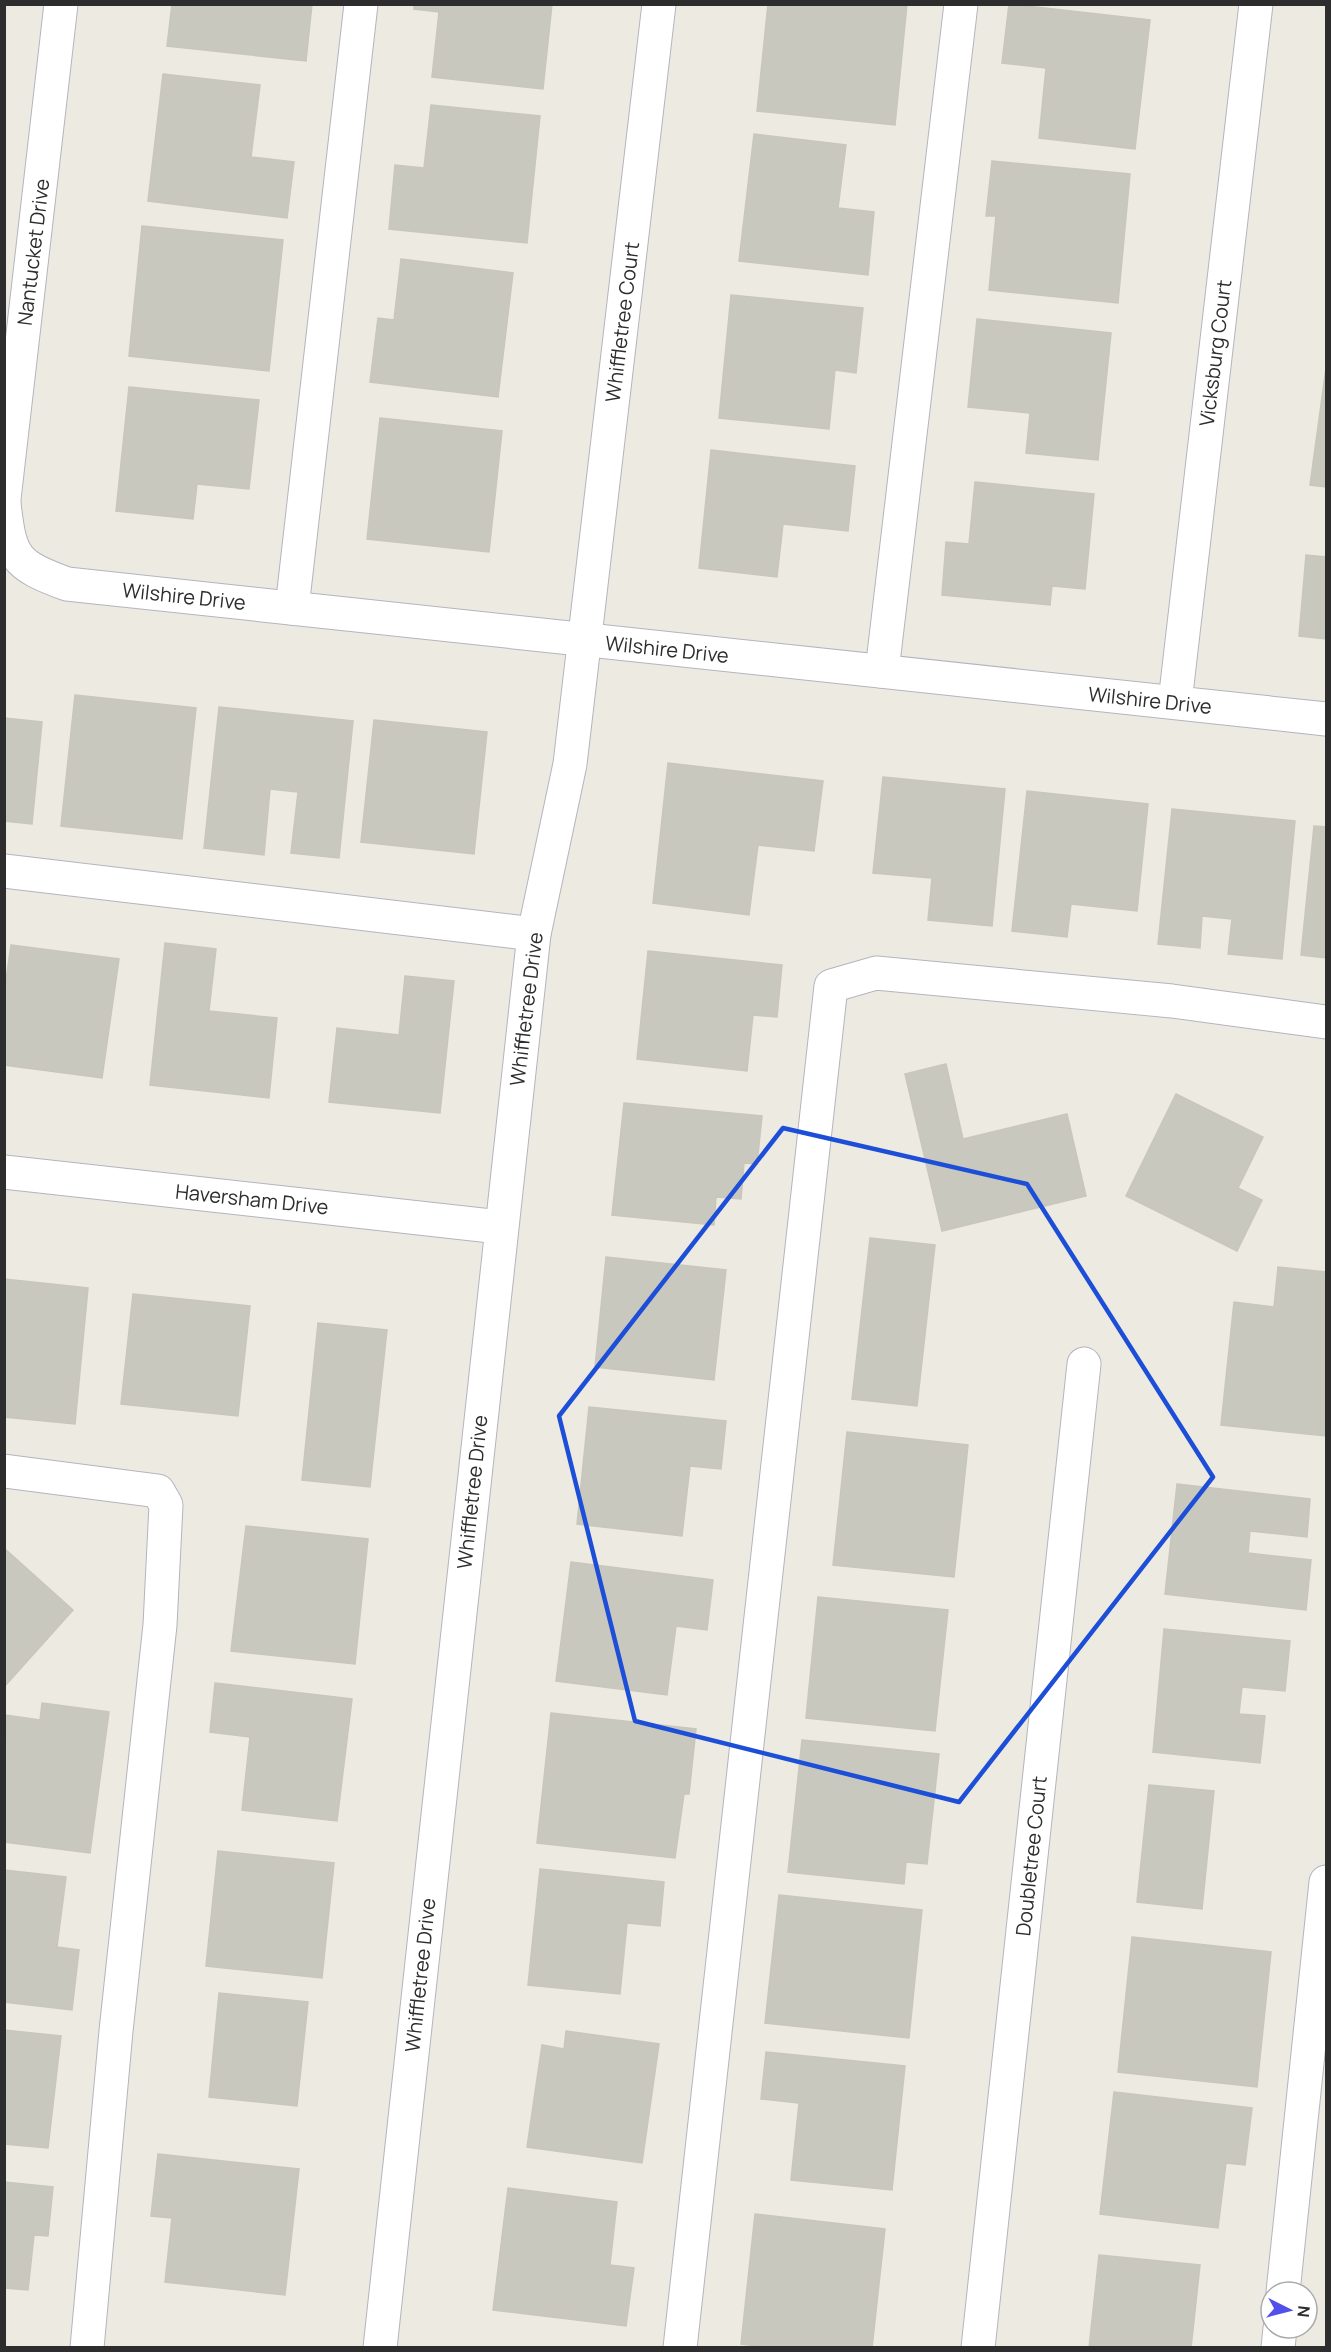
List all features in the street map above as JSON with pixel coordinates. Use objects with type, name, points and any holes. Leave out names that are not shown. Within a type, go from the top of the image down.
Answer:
[{"type":"street","name":"Nantucket Drive","points":[[4,499],[61,4]]},
{"type":"street","points":[[292,608],[361,4]]},
{"type":"street","name":"Whiffletree Court","points":[[585,640],[659,4]]},
{"type":"street","points":[[882,671],[960,4]]},
{"type":"street","name":"Vicksburg Court","points":[[1175,702],[1256,4]]},
{"type":"street","name":"Wilshire Drive","points":[[4,503],[15,557],[37,573],[67,584],[1326,719]]},
{"type":"street","name":"Whiffletree Drive","points":[[380,2348],[500,1227],[534,934],[570,764],[585,640]]},
{"type":"street","points":[[4,871],[534,934]]},
{"type":"street","points":[[680,2348],[831,986],[876,973],[1172,1001],[1326,1022]]},
{"type":"street","name":"Haversham Drive","points":[[4,1172],[500,1227]]},
{"type":"street","name":"Doubletree Court","points":[[978,2348],[1084,1364]]},
{"type":"street","points":[[4,1471],[158,1491],[166,1505],[160,1625],[116,2031],[87,2348]]},
{"type":"street","points":[[1284,2280],[1326,1882]]},
{"type":"highlighted area","points":[[783,1128],[1027,1184],[1213,1477],[959,1802],[635,1721],[559,1416]]},
{"type":"building","points":[[172,4],[312,4],[306,61],[167,46]]},
{"type":"building","points":[[414,4],[552,4],[543,89],[432,77],[439,12],[414,9]]},
{"type":"building","points":[[768,4],[907,4],[895,125],[757,111]]},
{"type":"building","points":[[1009,4],[1150,20],[1135,149],[1039,138],[1046,68],[1002,63]]},
{"type":"building","points":[[163,74],[260,85],[251,157],[294,162],[287,218],[148,201]]},
{"type":"building","points":[[431,105],[540,116],[527,243],[389,229],[395,165],[424,168]]},
{"type":"building","points":[[754,134],[846,145],[838,208],[874,212],[868,275],[739,261]]},
{"type":"building","points":[[992,161],[1130,174],[1118,303],[989,290],[996,216],[986,216]]},
{"type":"building","points":[[142,226],[283,240],[269,371],[129,356]]},
{"type":"building","points":[[401,259],[513,273],[498,397],[370,382],[378,318],[394,320]]},
{"type":"building","points":[[731,295],[863,308],[856,373],[835,370],[829,429],[719,418]]},
{"type":"building","points":[[977,319],[1111,333],[1098,460],[1026,453],[1030,413],[968,407]]},
{"type":"building","points":[[1326,368],[1326,487],[1310,485]]},
{"type":"building","points":[[129,387],[259,400],[249,489],[197,484],[193,519],[116,511]]},
{"type":"building","points":[[380,418],[502,431],[489,552],[367,539]]},
{"type":"building","points":[[711,450],[855,466],[848,531],[783,524],[777,577],[699,568]]},
{"type":"building","points":[[975,482],[1094,494],[1085,589],[1052,586],[1050,605],[942,595],[946,542],[969,544]]},
{"type":"building","points":[[1306,555],[1326,557],[1326,639],[1299,636]]},
{"type":"building","points":[[75,695],[196,708],[182,839],[61,826]]},
{"type":"building","points":[[219,707],[353,721],[339,858],[291,853],[298,792],[270,789],[264,855],[204,848]]},
{"type":"building","points":[[4,718],[42,722],[32,824],[4,821]]},
{"type":"building","points":[[374,720],[487,732],[474,854],[361,842]]},
{"type":"building","points":[[668,763],[823,781],[814,851],[758,845],[749,915],[653,903]]},
{"type":"building","points":[[883,777],[1005,789],[992,926],[928,920],[932,878],[873,873]]},
{"type":"building","points":[[1027,791],[1148,804],[1137,911],[1071,904],[1067,937],[1012,931]]},
{"type":"building","points":[[1172,809],[1295,821],[1282,959],[1228,954],[1232,919],[1202,916],[1200,948],[1158,944]]},
{"type":"building","points":[[1314,826],[1326,827],[1326,958],[1301,955]]},
{"type":"building","points":[[165,943],[216,949],[209,1011],[277,1018],[269,1098],[150,1085]]},
{"type":"building","points":[[11,945],[119,959],[102,1078],[4,1065],[4,993]]},
{"type":"building","points":[[648,951],[782,965],[777,1017],[753,1015],[747,1071],[637,1059]]},
{"type":"building","points":[[405,976],[454,981],[440,1113],[329,1102],[337,1028],[399,1035]]},
{"type":"building","points":[[946,1064],[963,1139],[1067,1114],[1086,1196],[942,1231],[905,1074]]},
{"type":"building","points":[[1176,1094],[1263,1137],[1238,1188],[1262,1200],[1237,1251],[1126,1196]]},
{"type":"building","points":[[624,1103],[762,1116],[757,1164],[744,1163],[741,1199],[716,1197],[714,1225],[612,1215]]},
{"type":"building","points":[[870,1238],[935,1245],[917,1406],[852,1399]]},
{"type":"building","points":[[606,1257],[726,1270],[714,1380],[595,1367]]},
{"type":"building","points":[[1278,1267],[1326,1272],[1326,1436],[1221,1425],[1234,1302],[1274,1307]]},
{"type":"building","points":[[4,1279],[88,1288],[75,1424],[4,1417]]},
{"type":"building","points":[[133,1294],[250,1306],[238,1416],[121,1404]]},
{"type":"building","points":[[318,1323],[387,1330],[370,1487],[302,1480]]},
{"type":"building","points":[[589,1407],[726,1421],[721,1469],[690,1466],[682,1536],[577,1524]]},
{"type":"building","points":[[847,1432],[968,1445],[954,1577],[833,1565]]},
{"type":"building","points":[[1177,1484],[1310,1499],[1307,1537],[1250,1531],[1248,1553],[1311,1560],[1306,1610],[1165,1594]]},
{"type":"building","points":[[246,1526],[368,1539],[355,1664],[231,1651]]},
{"type":"building","points":[[4,1548],[73,1610],[4,1687]]},
{"type":"building","points":[[571,1562],[713,1580],[707,1630],[676,1626],[667,1695],[556,1681]]},
{"type":"building","points":[[818,1597],[948,1610],[935,1731],[806,1718]]},
{"type":"building","points":[[1164,1629],[1290,1641],[1285,1691],[1242,1687],[1239,1714],[1265,1716],[1260,1763],[1153,1752]]},
{"type":"building","points":[[215,1683],[352,1699],[337,1821],[242,1810],[250,1737],[210,1732]]},
{"type":"building","points":[[42,1703],[109,1712],[90,1853],[4,1842],[6,1715],[40,1720]]},
{"type":"building","points":[[551,1713],[696,1729],[689,1794],[684,1794],[675,1858],[537,1843]]},
{"type":"building","points":[[802,1740],[939,1754],[927,1864],[906,1862],[904,1884],[788,1872]]},
{"type":"building","points":[[1149,1785],[1214,1791],[1202,1909],[1137,1902]]},
{"type":"building","points":[[218,1851],[334,1863],[322,1978],[206,1966]]},
{"type":"building","points":[[540,1869],[664,1882],[660,1926],[627,1923],[620,1994],[528,1985]]},
{"type":"building","points":[[4,1870],[66,1877],[57,1947],[79,1950],[72,2010],[4,2002]]},
{"type":"building","points":[[779,1895],[922,1910],[909,2038],[765,2023]]},
{"type":"building","points":[[1132,1937],[1271,1952],[1257,2087],[1118,2072]]},
{"type":"building","points":[[219,1993],[308,2002],[297,2106],[209,2097]]},
{"type":"building","points":[[4,2030],[61,2036],[48,2148],[4,2144]]},
{"type":"building","points":[[566,2031],[659,2044],[642,2163],[527,2147],[542,2045],[564,2049]]},
{"type":"building","points":[[766,2052],[905,2066],[892,2190],[791,2180],[799,2103],[761,2099]]},
{"type":"building","points":[[1114,2092],[1252,2108],[1245,2165],[1226,2163],[1218,2228],[1100,2214]]},
{"type":"building","points":[[158,2154],[299,2169],[285,2295],[165,2282],[172,2218],[151,2216]]},
{"type":"building","points":[[4,2182],[53,2187],[48,2236],[34,2235],[28,2290],[4,2288]]},
{"type":"building","points":[[508,2188],[617,2202],[610,2265],[634,2268],[626,2326],[493,2310]]},
{"type":"building","points":[[755,2214],[885,2229],[872,2348],[776,2348],[741,2344]]},
{"type":"building","points":[[1099,2255],[1200,2265],[1191,2348],[1089,2348]]}]
